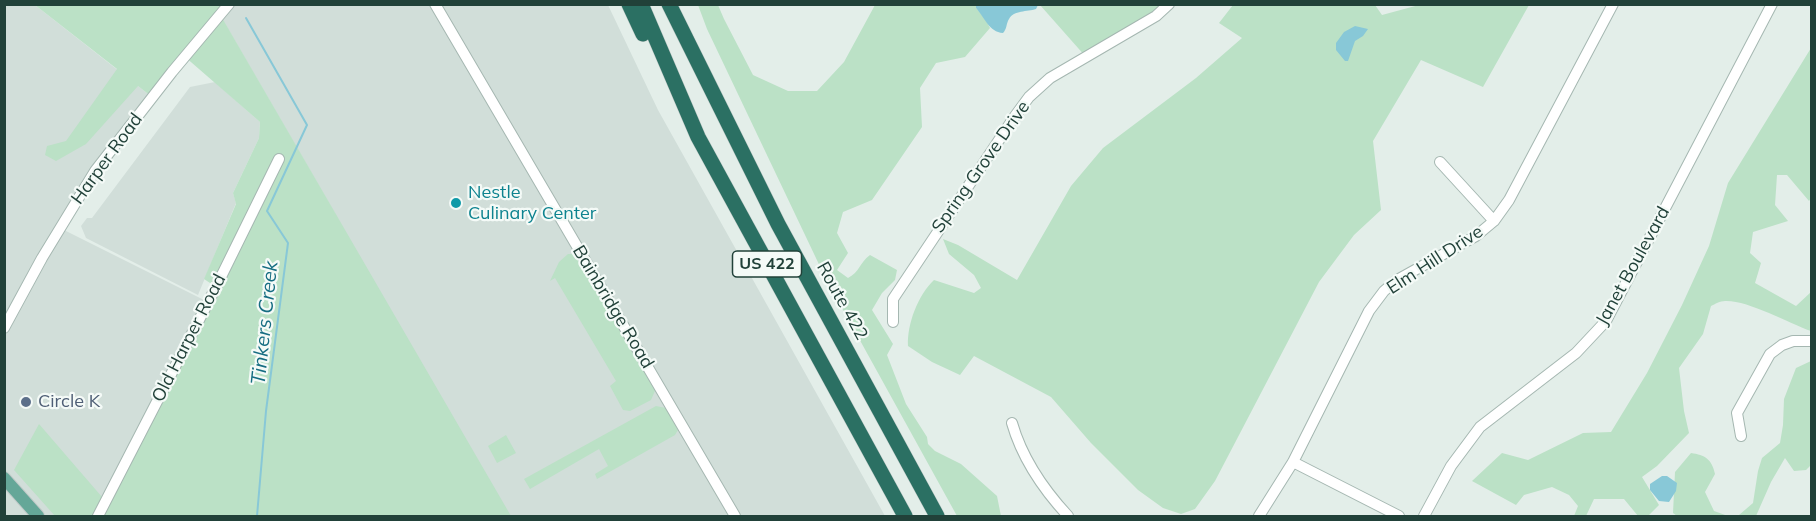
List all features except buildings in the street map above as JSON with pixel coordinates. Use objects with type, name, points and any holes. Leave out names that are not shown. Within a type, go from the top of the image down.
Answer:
[{"type":"highway","points":[[629,4],[657,63],[698,137]]},
{"type":"highway","name":"US 422","points":[[641,4],[698,137],[905,516]]},
{"type":"highway","name":"Route 422","points":[[669,4],[778,224],[937,516]]},
{"type":"highway","points":[[680,4],[749,168]]},
{"type":"main road","points":[[4,478],[38,516]]},
{"type":"street","name":"Harper Road","points":[[4,328],[42,258],[95,171],[172,72],[229,4]]},
{"type":"street","name":"Bainbridge Road","points":[[435,4],[735,516]]},
{"type":"street","name":"Spring Grove Drive","points":[[893,322],[892,299],[1029,97],[1050,78],[1156,16],[1169,4]]},
{"type":"street","name":"Elm Hill Drive","points":[[1259,516],[1293,462],[1369,311],[1384,291],[1397,280],[1476,236],[1494,221],[1509,200],[1613,4]]},
{"type":"street","name":"Janet Boulevard","points":[[1424,516],[1451,466],[1480,427],[1576,353],[1606,321],[1772,4]]},
{"type":"street","name":"Old Harper Road","points":[[98,516],[279,159]]},
{"type":"street","points":[[1440,162],[1494,221]]},
{"type":"street","points":[[1741,436],[1737,413],[1770,354],[1782,345],[1793,341],[1812,341]]},
{"type":"street","points":[[1012,423],[1016,439],[1038,478],[1052,500],[1068,516]]},
{"type":"street","points":[[1293,462],[1399,516]]},
{"type":"shaded area","points":[[230,4],[608,5],[658,110],[885,516],[506,516],[220,15]]},
{"type":"shaded area","points":[[4,5],[35,5],[152,97],[60,228],[208,302],[98,516],[5,516]]},
{"type":"shaded area","points":[[215,82],[260,122],[259,138],[233,193],[236,203],[198,295],[86,238],[81,226],[87,218],[92,218],[190,87]]},
{"type":"green space","points":[[35,5],[230,5],[221,16],[511,516],[98,516],[216,287],[204,279],[236,204],[233,193],[259,138],[260,122],[184,56],[152,97],[138,86],[86,144],[56,161],[45,155],[47,146],[66,141],[117,69]]},
{"type":"green space","points":[[698,5],[718,5],[753,75],[788,91],[817,91],[844,62],[875,5],[976,5],[984,17],[990,28],[965,57],[936,63],[920,88],[922,127],[872,200],[843,212],[837,233],[848,253],[837,270],[848,278],[870,255],[897,270],[895,280],[882,293],[872,310],[893,344],[887,355],[906,404],[927,437],[928,444],[935,451],[961,464],[997,496],[1001,516],[957,516],[825,277],[707,29]]},
{"type":"green space","points":[[1040,5],[1169,5],[1086,57]]},
{"type":"green space","points":[[1233,5],[1375,5],[1382,15],[1419,5],[1529,5],[1483,87],[1421,60],[1373,141],[1381,210],[1354,235],[1319,282],[1215,481],[1195,509],[1181,514],[1163,508],[1138,490],[1091,443],[1051,397],[974,356],[960,375],[932,362],[908,346],[908,337],[918,302],[934,280],[974,293],[981,288],[974,275],[949,254],[943,239],[958,245],[1017,280],[1071,186],[1103,148],[1196,78],[1242,38],[1219,23]]},
{"type":"green space","points":[[1811,48],[1811,198],[1809,201],[1787,175],[1777,175],[1775,205],[1788,221],[1753,232],[1750,253],[1761,263],[1755,283],[1796,306],[1811,292],[1811,331],[1745,304],[1725,301],[1711,306],[1703,334],[1679,368],[1689,433],[1657,466],[1642,477],[1659,505],[1648,516],[1638,516],[1624,499],[1594,499],[1586,516],[1574,516],[1578,506],[1569,495],[1552,487],[1524,495],[1516,505],[1472,481],[1502,453],[1528,460],[1583,433],[1611,432],[1647,373],[1682,305],[1709,246],[1728,183]]},
{"type":"green space","points":[[568,254],[582,254],[658,384],[651,400],[630,411],[623,410],[610,386],[616,381],[555,278],[550,281],[559,262]]},
{"type":"green space","points":[[1811,361],[1811,465],[1806,470],[1794,471],[1785,458],[1756,516],[1728,516],[1739,515],[1753,503],[1762,458],[1780,443],[1784,399],[1796,368]]},
{"type":"green space","points":[[656,406],[666,408],[678,430],[675,435],[597,479],[595,474],[608,466],[599,449],[530,489],[524,479]]},
{"type":"green space","points":[[39,424],[102,497],[92,516],[55,516],[14,470]]},
{"type":"green space","points":[[506,435],[516,453],[497,463],[488,446]]},
{"type":"green space","points":[[1691,453],[1710,461],[1715,474],[1705,492],[1714,511],[1728,516],[1677,516],[1673,513],[1675,472]]},
{"type":"water","points":[[976,4],[1038,5],[1036,9],[1011,16],[1003,33],[991,27],[976,8]]},
{"type":"water","points":[[1355,26],[1368,29],[1355,41],[1348,61],[1345,61],[1336,50],[1336,43],[1344,32]]},
{"type":"water","points":[[1662,476],[1667,476],[1677,483],[1676,491],[1669,502],[1659,501],[1650,490],[1650,484]]},
{"type":"waterway","name":"Tinkers Creek","points":[[246,18],[307,125],[267,211],[288,243],[266,411],[257,516]]},
{"type":"place","name":"Nestle Culinary Center","points":[[456,203]]},
{"type":"place","name":"Circle K","points":[[26,402]]}]
